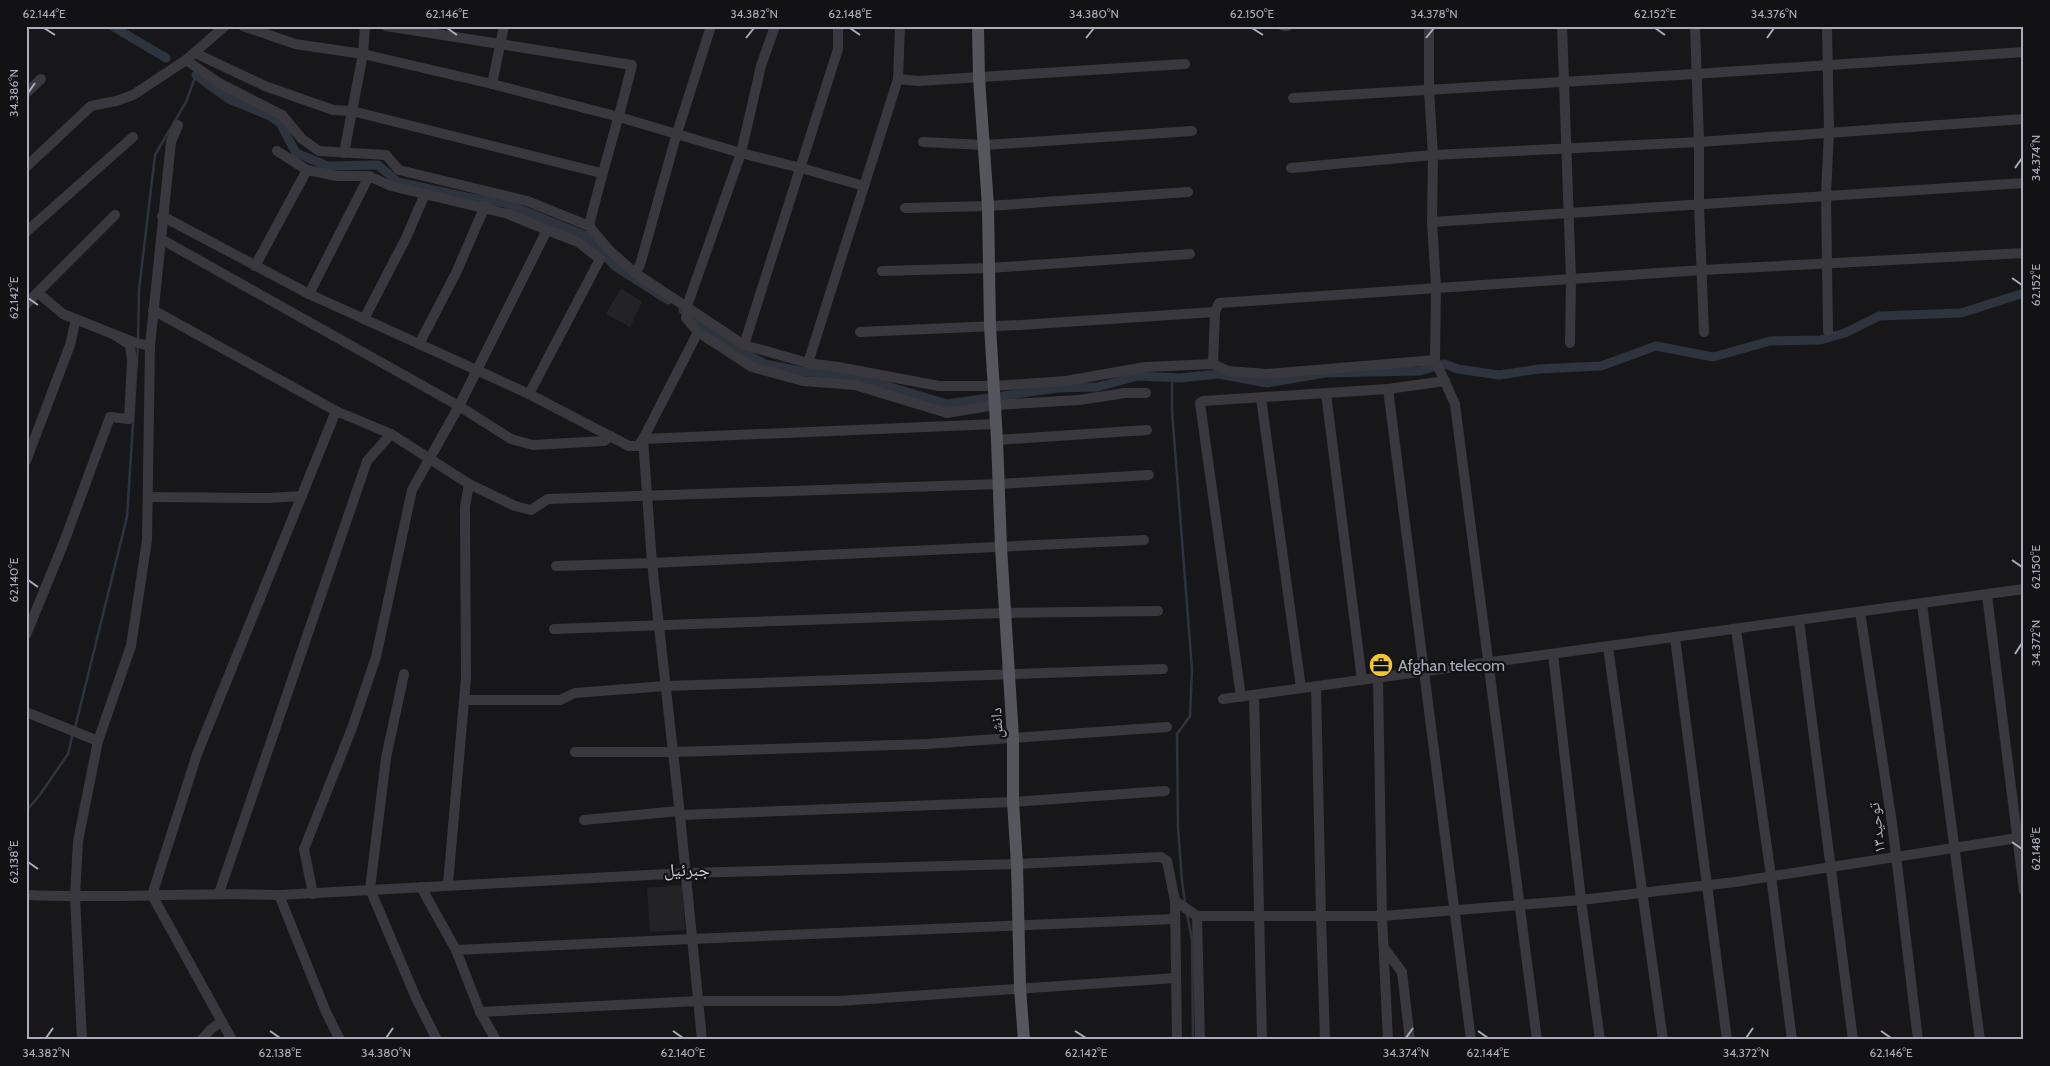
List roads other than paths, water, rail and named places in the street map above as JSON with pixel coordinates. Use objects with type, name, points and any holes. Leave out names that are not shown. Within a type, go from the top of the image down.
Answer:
[{"type":"main road","name":"دانش","points":[[978,26],[979,78],[988,206],[990,326],[1004,612],[1013,738],[1013,802],[1017,864],[1020,988],[1024,1040]]},
{"type":"street","points":[[26,167],[91,106],[133,95],[186,60],[225,26]]},
{"type":"street","points":[[243,26],[295,44],[364,54],[492,84],[619,117],[677,133],[741,154],[801,168],[864,186]]},
{"type":"street","points":[[344,153],[364,54],[365,26]]},
{"type":"street","points":[[386,26],[632,65],[619,117],[601,173],[590,226]]},
{"type":"street","points":[[492,84],[504,26]]},
{"type":"street","points":[[635,273],[640,265],[677,133],[711,26]]},
{"type":"street","points":[[775,26],[761,66],[741,154],[687,306],[686,318],[698,332],[752,367],[803,382],[855,385],[947,413],[995,405],[1079,400],[1125,393],[1146,393]]},
{"type":"street","points":[[744,345],[838,49],[838,26]]},
{"type":"street","points":[[808,363],[898,79],[900,26]]},
{"type":"street","points":[[1429,26],[1433,155],[1432,222],[1436,287],[1436,360],[1455,404],[1537,1040]]},
{"type":"street","points":[[1562,26],[1572,279],[1570,343]]},
{"type":"street","points":[[1695,26],[1704,332]]},
{"type":"street","points":[[1827,26],[1829,132],[1826,195],[1828,331]]},
{"type":"street","points":[[1292,98],[2024,52]]},
{"type":"street","points":[[195,53],[265,86],[333,110],[352,111],[601,173]]},
{"type":"street","points":[[186,60],[219,83],[282,115],[302,139],[319,151],[386,155],[399,170],[527,201],[590,226],[610,250],[635,273],[744,345],[808,363],[939,386],[993,386],[1066,381],[1145,367],[1213,364],[1228,371],[1266,374],[1436,360]]},
{"type":"street","points":[[898,79],[918,81],[979,78],[1185,64]]},
{"type":"street","points":[[26,94],[41,79]]},
{"type":"street","points":[[1291,168],[1433,155],[1699,142],[2024,119]]},
{"type":"street","points":[[82,1040],[76,897],[78,841],[98,741],[130,646],[147,540],[150,346],[171,142],[178,125]]},
{"type":"street","points":[[923,142],[985,145],[1192,131]]},
{"type":"street","points":[[26,232],[133,137]]},
{"type":"street","points":[[277,151],[307,170],[337,176],[370,176],[391,186],[508,214],[578,242],[600,259],[529,394]]},
{"type":"street","points":[[255,266],[307,170]]},
{"type":"street","points":[[310,294],[370,176]]},
{"type":"street","points":[[1432,222],[2024,183]]},
{"type":"street","points":[[905,208],[988,206],[1188,192]]},
{"type":"street","points":[[364,319],[406,238],[425,194]]},
{"type":"street","points":[[419,344],[456,273],[484,208]]},
{"type":"street","points":[[26,304],[115,215]]},
{"type":"street","points":[[162,216],[310,294],[529,394],[629,446],[638,446],[644,439],[698,332]]},
{"type":"street","points":[[313,894],[304,849],[352,728],[376,657],[412,490],[459,406],[547,230]]},
{"type":"street","points":[[162,239],[459,406],[511,439],[533,445],[604,441],[611,436]]},
{"type":"street","points":[[1213,364],[1216,312],[1219,303],[1702,270],[1828,265],[2024,253]]},
{"type":"street","points":[[882,271],[990,268],[1190,254]]},
{"type":"street","points":[[38,293],[59,310],[76,319],[133,342],[150,346]]},
{"type":"street","points":[[153,310],[336,411],[391,434],[428,460],[469,484],[515,506],[531,510],[548,499],[999,484],[1149,475]]},
{"type":"street","points":[[860,332],[1216,312]]},
{"type":"street","points":[[26,461],[70,345],[76,319]]},
{"type":"street","points":[[26,636],[64,542],[110,417],[129,419],[132,361],[130,345],[113,334]]},
{"type":"street","points":[[1240,697],[1199,406],[1203,401],[1388,389],[1445,381]]},
{"type":"street","points":[[1388,389],[1423,672],[1456,910],[1471,1040]]},
{"type":"street","points":[[1326,393],[1362,680]]},
{"type":"street","points":[[1261,398],[1301,688]]},
{"type":"street","points":[[232,1040],[152,895],[197,754],[336,411]]},
{"type":"street","points":[[644,439],[996,424]]},
{"type":"street","points":[[997,440],[1148,430]]},
{"type":"street","points":[[219,893],[367,461],[391,434]]},
{"type":"street","points":[[644,439],[652,563],[680,813],[702,1040]]},
{"type":"street","points":[[448,884],[465,700],[465,507],[469,484]]},
{"type":"street","points":[[148,497],[268,498],[302,496]]},
{"type":"street","points":[[556,566],[1144,540]]},
{"type":"street","points":[[1223,699],[2024,590]]},
{"type":"street","points":[[1987,595],[2020,837],[2024,891]]},
{"type":"street","points":[[1922,604],[1980,1040]]},
{"type":"street","points":[[554,629],[1004,612],[1158,611]]},
{"type":"street","name":"توحید۱۳","points":[[1860,612],[1893,830],[1918,1040]]},
{"type":"street","points":[[1799,621],[1853,1040]]},
{"type":"street","points":[[1736,629],[1792,1040]]},
{"type":"street","points":[[1674,638],[1727,1040]]},
{"type":"street","points":[[1608,647],[1644,892],[1663,1040]]},
{"type":"street","points":[[1553,654],[1581,900],[1600,1040]]},
{"type":"street","points":[[465,700],[560,700],[575,693],[666,686],[1163,669]]},
{"type":"street","points":[[404,674],[386,758],[370,889],[416,998],[437,1040]]},
{"type":"street","points":[[1378,678],[1382,916],[1388,1040]]},
{"type":"street","points":[[1316,686],[1325,1040]]},
{"type":"street","points":[[1254,695],[1262,1040]]},
{"type":"street","points":[[26,712],[98,741]]},
{"type":"street","points":[[575,752],[673,752],[927,744],[1167,727]]},
{"type":"street","points":[[584,820],[680,813],[1013,802],[1165,791]]},
{"type":"street","points":[[1175,901],[1197,916],[1382,916],[1581,900],[1707,885],[2020,837]]},
{"type":"street","points":[[26,895],[76,897],[219,893],[313,894],[448,884],[686,873],[1017,864],[1161,857],[1168,861],[1175,901],[1177,1040]]},
{"type":"street","points":[[421,887],[456,950],[480,1012],[496,1040]]},
{"type":"street","points":[[279,895],[326,1012],[340,1040]]},
{"type":"street","points":[[1197,916],[1200,1040]]},
{"type":"street","points":[[456,950],[1175,919]]},
{"type":"street","points":[[1384,948],[1402,972],[1410,1040]]},
{"type":"street","points":[[480,1012],[698,1001],[839,1001],[1176,978]]},
{"type":"street","points":[[201,1040],[221,1022]]},
{"type":"waterway","points":[[112,26],[166,58]]},
{"type":"waterway","points":[[138,340],[139,290],[155,155],[186,102],[196,75]]},
{"type":"waterway","points":[[196,75],[229,99],[270,116],[280,123],[296,153],[328,166],[378,165],[398,182],[466,197],[505,203],[586,236],[616,267],[668,300]]},
{"type":"waterway","points":[[683,310],[733,347],[765,364],[800,371],[854,376],[947,404],[1058,388],[1097,387],[1138,376],[1180,378],[1219,374],[1267,383],[1325,373],[1420,371],[1444,364],[1458,369],[1499,375],[1539,369],[1601,366],[1656,346],[1713,357],[1770,341],[1820,340],[1845,333],[1879,316],[1961,313],[2024,293]]},
{"type":"waterway","points":[[75,728],[127,517],[138,345]]},
{"type":"waterway","points":[[1172,378],[1172,411],[1192,669],[1190,716],[1177,734],[1178,828],[1185,903]]},
{"type":"waterway","points":[[26,811],[39,796],[68,754],[73,733]]},
{"type":"waterway","points":[[1187,914],[1192,940],[1193,1040]]},
{"type":"place","name":"Afghan telecom","points":[[1381,665]]},
{"type":"district","name":"جبرئیل","points":[[687,870]]}]
